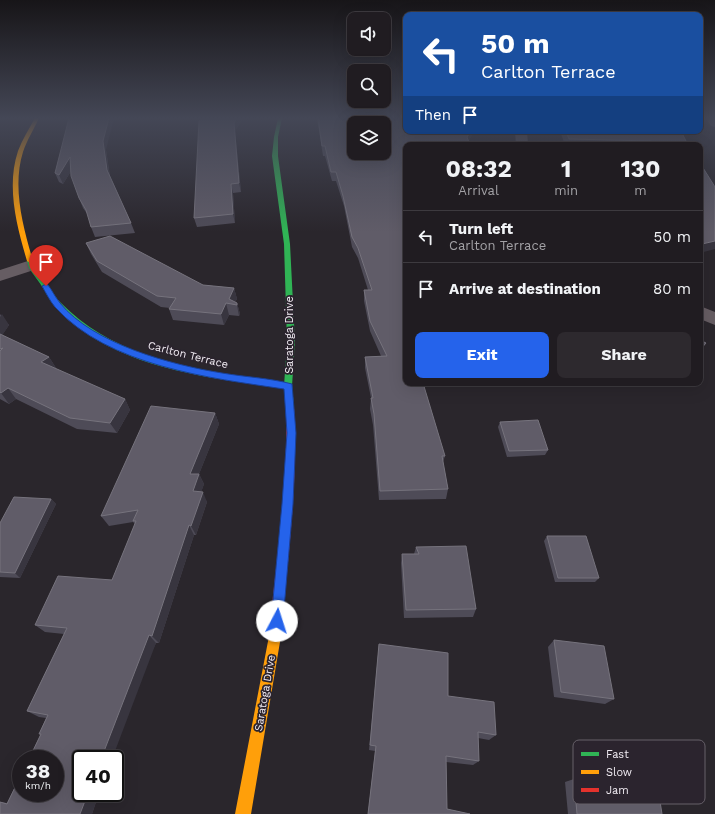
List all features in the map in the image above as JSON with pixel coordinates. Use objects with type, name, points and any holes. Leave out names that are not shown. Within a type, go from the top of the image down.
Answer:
[{"type":"street","name":"Carlton Terrace","points":[[19,156],[15,186],[20,228],[31,265],[57,304],[75,321],[110,344],[152,360],[220,376],[288,386]]},
{"type":"street","name":"Saratoga Drive","points":[[242,814],[275,636],[288,504],[291,441],[288,386],[291,342],[287,244],[275,156]]},
{"type":"street","points":[[0,276],[31,265]]},
{"type":"street","points":[[703,313],[715,319]]},
{"type":"building","points":[[59,156],[105,156],[107,170],[131,223],[91,227],[86,210],[79,198],[71,176],[70,157],[59,175],[55,173]]},
{"type":"building","points":[[197,156],[237,156],[239,183],[231,184],[233,214],[194,218]]},
{"type":"building","points":[[327,156],[347,156],[347,160],[391,160],[391,156],[403,156],[403,386],[424,386],[445,456],[442,456],[448,489],[380,491],[374,414],[371,398],[373,398],[365,357],[387,356],[370,321],[364,290],[372,290],[358,248],[352,237],[336,172],[331,172]]},
{"type":"building","points":[[703,168],[715,187],[715,241],[703,244]]},
{"type":"building","points":[[110,236],[203,285],[234,288],[229,299],[237,303],[237,305],[226,303],[221,314],[169,309],[176,298],[157,296],[97,261],[86,243]]},
{"type":"building","points":[[0,334],[49,357],[41,362],[125,399],[110,423],[70,418],[8,388],[1,393],[0,351],[3,348],[0,349]]},
{"type":"building","points":[[151,406],[215,413],[190,474],[199,474],[193,491],[203,492],[191,526],[189,525],[152,636],[149,635],[104,750],[72,750],[72,802],[85,802],[80,814],[0,814],[0,802],[7,804],[12,794],[12,802],[64,802],[64,750],[33,750],[48,715],[27,711],[67,628],[35,625],[58,576],[112,580],[136,521],[133,521],[138,510],[101,516]]},
{"type":"building","points":[[538,420],[548,450],[509,451],[500,422]]},
{"type":"building","points":[[14,497],[51,499],[15,573],[0,572],[0,523]]},
{"type":"building","points":[[547,536],[586,536],[599,578],[558,578]]},
{"type":"building","points":[[466,546],[476,609],[406,610],[402,554],[419,554],[416,547]]},
{"type":"building","points":[[554,640],[604,646],[614,699],[561,692]]},
{"type":"building","points":[[379,644],[448,653],[448,696],[494,702],[496,735],[478,732],[479,761],[446,756],[447,809],[470,814],[368,814],[376,746],[370,745]]},
{"type":"building","points":[[576,804],[660,804],[662,814],[577,814]]},
{"type":"traffic: fast","points":[[275,156],[287,244],[291,342],[288,386],[290,407]]},
{"type":"traffic: fast","points":[[30,261],[56,303],[76,322],[96,336],[141,357],[190,370],[238,379]]},
{"type":"traffic: slow","points":[[19,156],[16,197],[20,223],[30,261]]},
{"type":"traffic: slow","points":[[238,379],[288,386]]},
{"type":"traffic: slow","points":[[243,814],[275,636],[278,605]]},
{"type":"traffic: jam","points":[[278,605],[290,481],[290,407]]},
{"type":"route","points":[[46,286],[57,304],[75,321],[110,344],[152,360],[220,376],[288,386],[292,433],[288,504],[277,621]]}]
